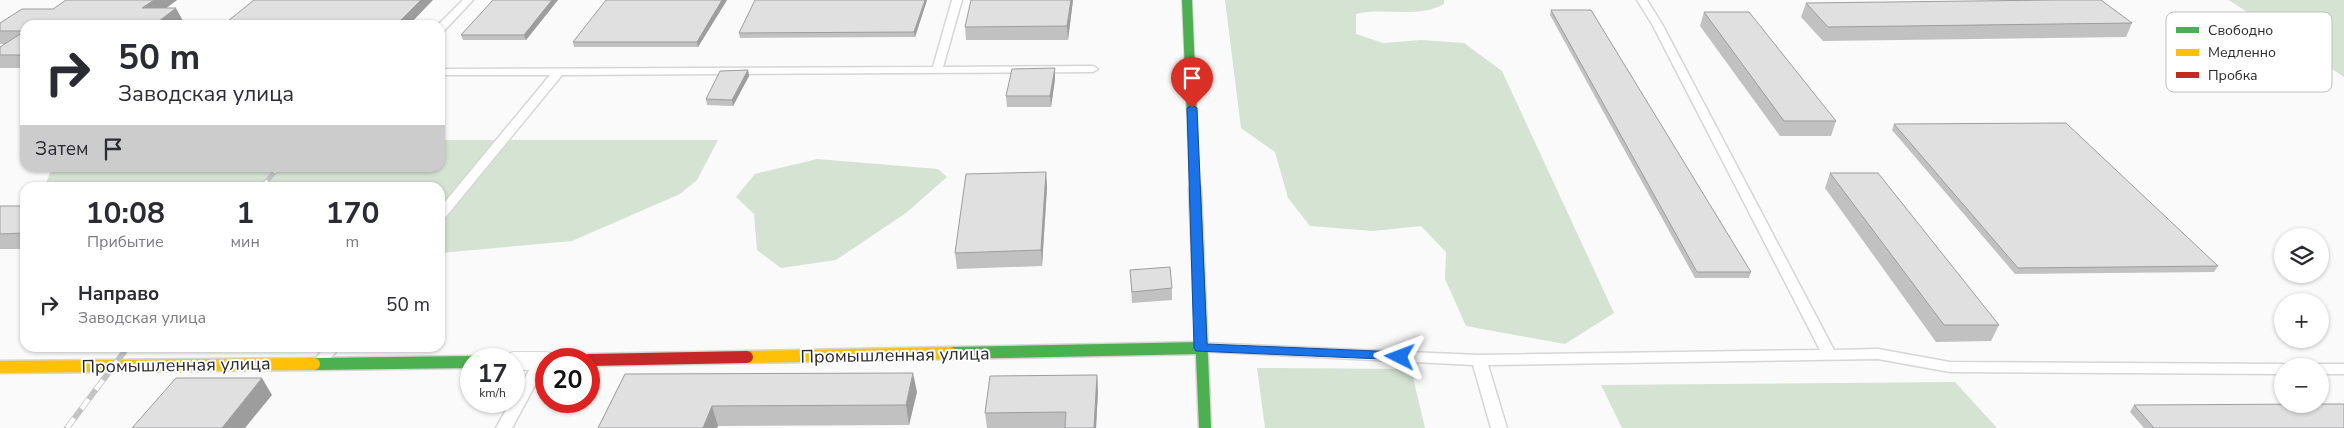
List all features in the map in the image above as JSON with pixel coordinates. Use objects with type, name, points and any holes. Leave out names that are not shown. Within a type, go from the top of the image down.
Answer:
[{"type":"street","points":[[1187,0],[1205,428]]},
{"type":"street","name":"Промышленная улица","points":[[600,360],[1201,348]]},
{"type":"street","name":"Промышленная улица","points":[[0,367],[460,362]]},
{"type":"lane","points":[[445,24],[468,0]]},
{"type":"lane","points":[[937,70],[957,0]]},
{"type":"lane","points":[[1642,0],[1657,24],[1829,354]]},
{"type":"lane","points":[[445,72],[1093,69]]},
{"type":"lane","points":[[445,210],[559,71]]},
{"type":"lane","points":[[1201,348],[1478,360],[1878,354],[1950,367],[2274,369]]},
{"type":"lane","points":[[319,363],[329,352]]},
{"type":"lane","points":[[1478,360],[1499,428]]},
{"type":"lane","points":[[2329,369],[2344,369]]},
{"type":"lane","points":[[504,428],[535,376]]},
{"type":"green space","points":[[1225,0],[1444,0],[1444,4],[1424,11],[1367,12],[1356,14],[1356,34],[1383,43],[1421,40],[1464,43],[1502,71],[1614,313],[1565,344],[1466,326],[1445,279],[1446,252],[1421,226],[1373,231],[1310,226],[1288,198],[1275,152],[1241,128]]},
{"type":"green space","points":[[2229,0],[2344,0],[2344,77],[2332,69],[2332,12],[2247,12]]},
{"type":"green space","points":[[445,140],[718,140],[697,180],[680,194],[572,241],[445,253],[445,182],[46,182],[50,172],[445,172]]},
{"type":"green space","points":[[817,159],[938,169],[947,177],[906,213],[836,260],[781,268],[757,250],[754,214],[736,197],[755,174]]},
{"type":"green space","points":[[1257,368],[1411,369],[1425,428],[1265,428]]},
{"type":"green space","points":[[1955,382],[1997,428],[1622,428],[1601,385]]},
{"type":"building","points":[[66,0],[154,0],[142,8],[176,8],[160,20],[20,20],[20,31],[0,31],[0,23],[22,9],[53,9]]},
{"type":"building","points":[[254,0],[421,0],[401,20],[229,20]]},
{"type":"building","points":[[493,0],[552,0],[524,35],[461,35]]},
{"type":"building","points":[[606,0],[722,0],[697,42],[573,42]]},
{"type":"building","points":[[755,0],[925,0],[914,32],[739,33]]},
{"type":"building","points":[[971,0],[1071,0],[1067,26],[965,27]]},
{"type":"building","points":[[2101,0],[2132,23],[1828,27],[1806,3]]},
{"type":"building","points":[[1551,10],[1591,10],[1751,272],[1697,272]]},
{"type":"building","points":[[1704,12],[1749,12],[1836,121],[1784,121]]},
{"type":"building","points":[[20,34],[20,55],[0,55],[0,47]]},
{"type":"building","points":[[1055,68],[1050,96],[1006,96],[1012,69]]},
{"type":"building","points":[[748,70],[732,100],[706,99],[720,71]]},
{"type":"building","points":[[2066,123],[2218,266],[2018,268],[1894,124]]},
{"type":"building","points":[[1046,172],[1041,250],[955,253],[966,174]]},
{"type":"building","points":[[1830,173],[1878,173],[1999,325],[1944,325]]},
{"type":"building","points":[[0,206],[20,206],[20,233],[0,234]]},
{"type":"building","points":[[1170,267],[1172,288],[1132,292],[1130,270]]},
{"type":"building","points":[[913,373],[906,405],[712,406],[703,428],[598,428],[625,374]]},
{"type":"building","points":[[1097,375],[1094,428],[1065,428],[1066,412],[985,413],[990,376]]},
{"type":"building","points":[[176,378],[262,378],[222,428],[132,428]]},
{"type":"building","points":[[2274,404],[2274,413],[2329,413],[2329,404],[2344,404],[2344,428],[2154,428],[2134,405]]},
{"type":"railway","points":[[266,182],[275,172]]},
{"type":"railway","points":[[67,428],[124,352]]},
{"type":"traffic: fast","points":[[1187,0],[1205,428]]},
{"type":"traffic: fast","points":[[950,353],[1201,348]]},
{"type":"traffic: fast","points":[[314,364],[460,362]]},
{"type":"traffic: slow","points":[[747,357],[950,353]]},
{"type":"traffic: slow","points":[[0,367],[314,364]]},
{"type":"traffic: jam","points":[[600,360],[747,357]]},
{"type":"route","points":[[1192,108],[1201,348],[1400,357]]}]
